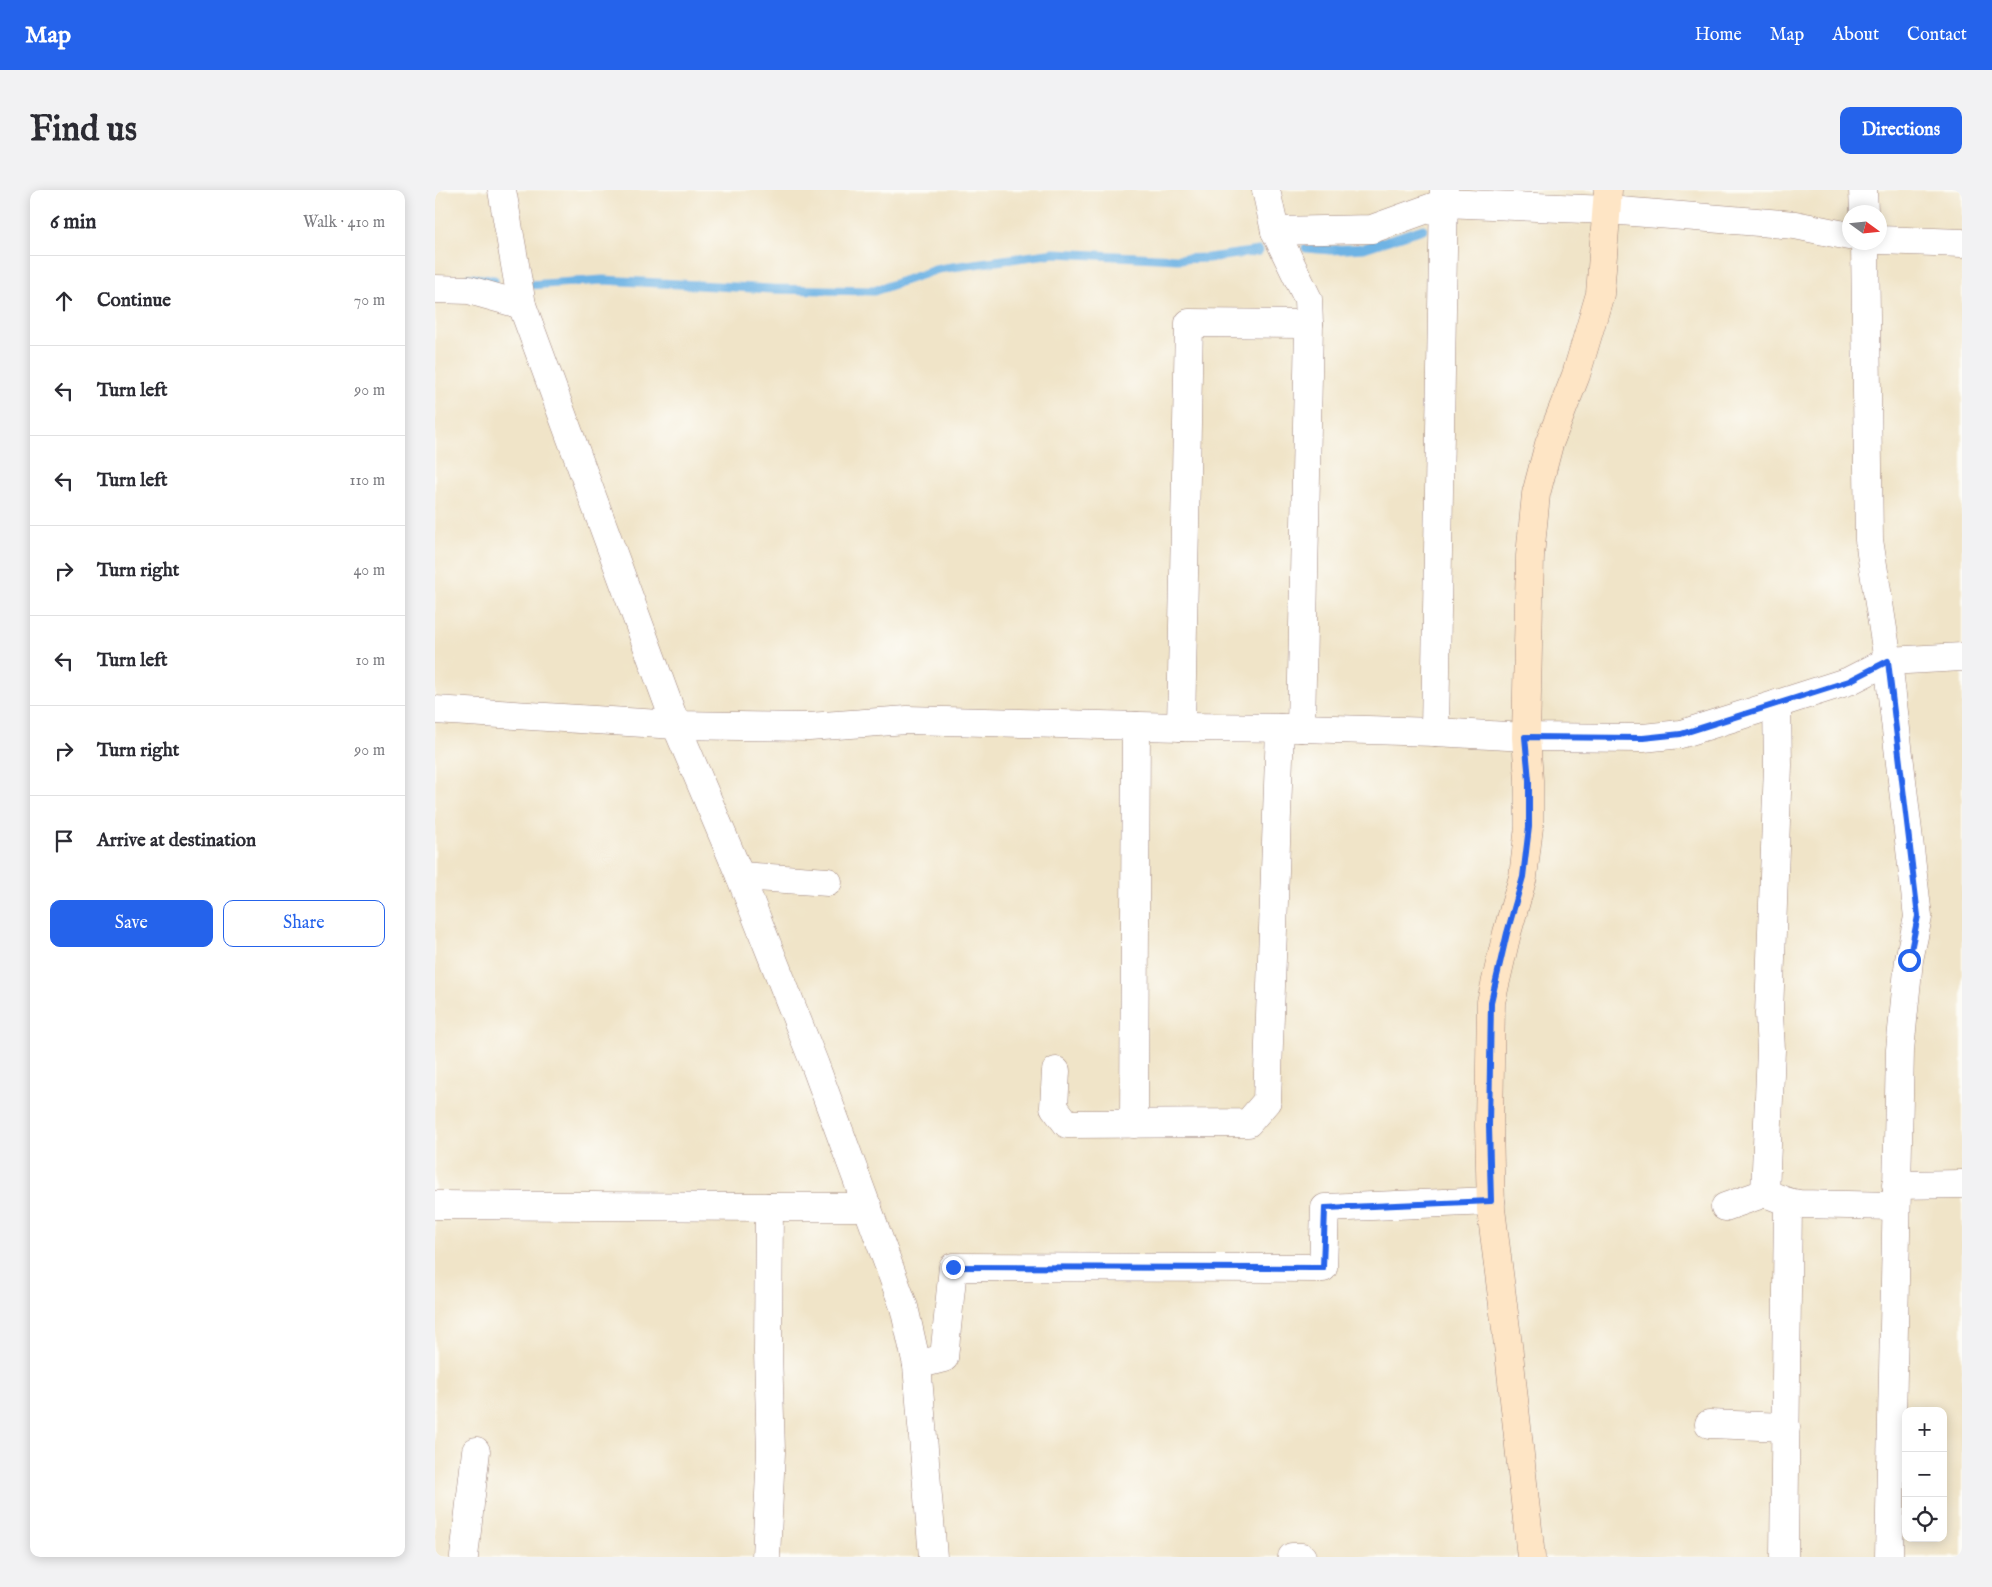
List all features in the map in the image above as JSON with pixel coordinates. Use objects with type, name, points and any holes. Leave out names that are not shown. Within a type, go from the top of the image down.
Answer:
[{"type":"street","points":[[502,190],[522,306],[676,725],[740,876],[815,1065],[904,1306],[917,1365],[933,1557]]},
{"type":"street","points":[[1056,1071],[1054,1107],[1067,1124],[1248,1123],[1267,1102],[1290,728],[1309,324],[1308,299],[1275,231],[1266,190]]},
{"type":"street","points":[[1863,190],[1864,205]]},
{"type":"street","points":[[1275,231],[1372,228],[1444,197],[1608,200],[1795,225],[1842,235]]},
{"type":"street","points":[[1435,732],[1444,197]]},
{"type":"street","points":[[1531,1557],[1491,1201],[1489,1126],[1491,1002],[1507,933],[1523,877],[1529,827],[1529,780],[1525,737],[1530,556],[1535,494],[1549,444],[1576,375],[1600,294],[1608,200]]},
{"type":"street","points":[[1887,240],[1962,243]]},
{"type":"street","points":[[1865,250],[1869,540],[1888,661],[1918,916],[1909,960],[1900,1050],[1889,1557]]},
{"type":"street","points":[[435,290],[469,290],[522,306]]},
{"type":"street","points":[[1181,727],[1189,323],[1309,324]]},
{"type":"street","points":[[435,710],[676,725],[809,727],[907,720],[1290,728],[1435,732],[1525,737],[1643,738],[1681,734],[1777,704],[1849,681],[1888,661],[1962,656]]},
{"type":"street","points":[[1777,704],[1778,765],[1769,1014],[1786,1427],[1784,1557]]},
{"type":"street","points":[[1134,1124],[1136,726]]},
{"type":"street","points":[[740,876],[828,882]]},
{"type":"street","points":[[1725,1207],[1776,1197],[1833,1206],[1962,1184]]},
{"type":"street","points":[[917,1365],[944,1358],[953,1267],[1323,1268],[1325,1208],[1491,1201]]},
{"type":"street","points":[[435,1205],[868,1208]]},
{"type":"street","points":[[766,1557],[771,1452],[768,1352],[769,1206]]},
{"type":"street","points":[[1709,1424],[1786,1427]]},
{"type":"street","points":[[464,1557],[476,1451]]},
{"type":"street","points":[[1292,1557],[1302,1557]]},
{"type":"waterway","points":[[1306,248],[1331,250],[1364,248],[1423,229]]},
{"type":"waterway","points":[[529,285],[603,280],[772,289],[874,291],[938,269],[1055,253],[1177,259],[1208,258],[1259,251]]},
{"type":"waterway","points":[[469,278],[494,280]]},
{"type":"route","points":[[953,1267],[1323,1268],[1325,1208],[1491,1201],[1489,1126],[1491,1002],[1507,933],[1523,877],[1529,827],[1529,780],[1525,737],[1643,738],[1681,734],[1849,681],[1888,661],[1918,916],[1909,960]]}]
